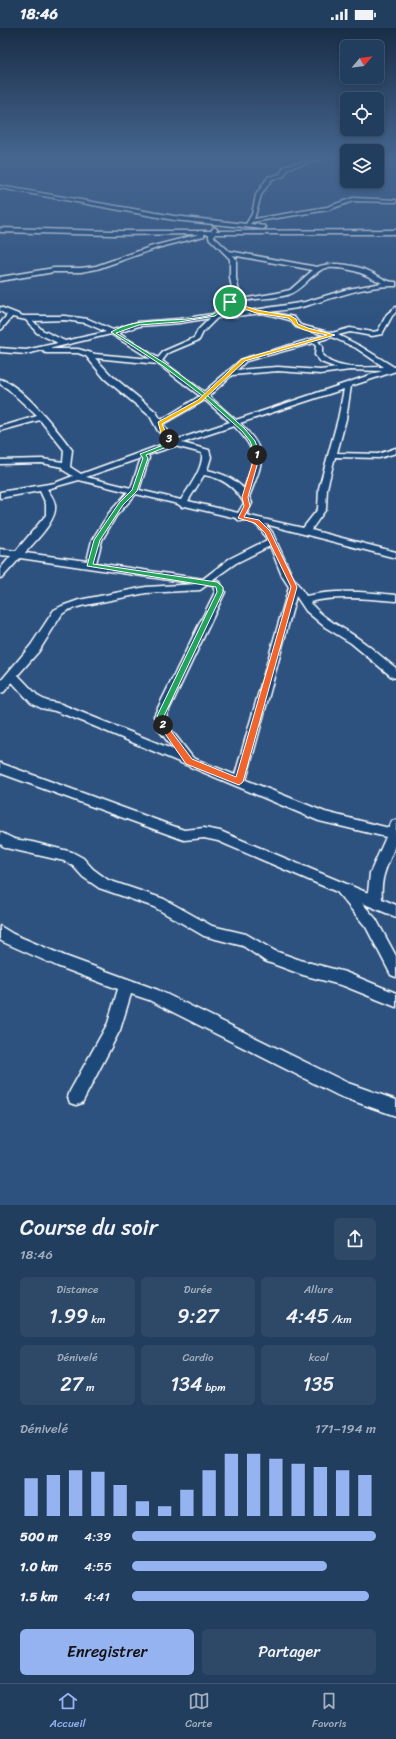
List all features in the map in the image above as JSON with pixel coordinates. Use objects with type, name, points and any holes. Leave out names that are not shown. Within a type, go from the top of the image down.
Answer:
[{"type":"street","points":[[149,214],[174,218],[245,224],[294,232]]},
{"type":"street","points":[[251,221],[253,214]]},
{"type":"street","points":[[245,224],[251,221],[293,214]]},
{"type":"street","points":[[1,279],[54,270],[81,270],[98,267],[155,247],[211,233],[218,222]]},
{"type":"street","points":[[0,230],[211,233],[396,232]]},
{"type":"street","points":[[158,362],[166,352],[197,339],[200,331],[210,322],[214,315],[230,302],[236,292],[233,278],[233,259],[211,237],[211,233]]},
{"type":"street","points":[[227,252],[317,269],[328,266],[351,268],[370,274],[381,282],[387,284]]},
{"type":"street","points":[[230,302],[278,295],[294,290],[317,269]]},
{"type":"street","points":[[26,352],[113,332],[138,324],[179,321],[214,315],[306,304],[350,290],[396,284]]},
{"type":"street","points":[[230,302],[256,311],[289,317],[294,320],[297,325],[332,335],[358,347],[395,369]]},
{"type":"street","points":[[0,309],[9,316]]},
{"type":"street","points":[[160,423],[205,396],[244,360],[355,330],[372,334],[380,333],[389,315],[396,309]]},
{"type":"street","points":[[0,314],[29,320],[70,318],[88,321],[113,332],[205,396],[243,430],[257,450],[257,459],[245,497]]},
{"type":"street","points":[[0,328],[9,316]]},
{"type":"street","points":[[29,320],[31,324],[41,331],[64,343]]},
{"type":"street","points":[[314,340],[319,346],[318,352],[321,359],[337,368],[395,369]]},
{"type":"street","points":[[0,350],[26,352],[67,350],[88,354],[158,362]]},
{"type":"street","points":[[88,354],[108,377],[153,414],[160,423],[163,433],[174,443],[206,452],[208,456],[201,472],[182,504]]},
{"type":"street","points":[[229,373],[274,369],[320,372],[347,369]]},
{"type":"street","points":[[0,495],[43,489],[174,443],[395,369]]},
{"type":"street","points":[[0,381],[11,387],[42,417],[68,450],[66,468],[78,477],[92,483],[134,491],[257,522],[305,531],[396,555]]},
{"type":"street","points":[[305,531],[322,510],[323,488],[342,419],[348,385]]},
{"type":"street","points":[[0,429],[42,417]]},
{"type":"street","points":[[332,455],[379,456],[396,450]]},
{"type":"street","points":[[90,566],[97,540],[103,529],[121,504],[134,491],[145,458],[143,454]]},
{"type":"street","points":[[0,462],[42,461],[66,465]]},
{"type":"street","points":[[201,472],[223,476],[234,483],[245,497],[247,506],[240,518]]},
{"type":"street","points":[[0,575],[48,520],[52,513],[52,505],[43,489]]},
{"type":"street","points":[[257,522],[268,532],[277,554],[294,587],[303,600],[329,625],[355,641],[396,674]]},
{"type":"street","points":[[0,689],[35,648],[58,612],[65,608],[79,603],[146,590],[200,587],[218,569],[247,553],[267,546],[272,540]]},
{"type":"street","points":[[0,552],[217,584],[220,592],[160,716],[163,727],[189,762]]},
{"type":"street","points":[[239,782],[294,587]]},
{"type":"street","points":[[303,600],[324,595],[347,594],[396,598]]},
{"type":"street","points":[[12,676],[35,700],[45,705],[57,707],[323,817],[395,829],[374,882],[375,902]]},
{"type":"street","points":[[0,768],[184,835],[204,833],[220,836],[396,911]]},
{"type":"street","points":[[0,837],[11,844],[67,856],[78,862],[88,873],[104,884],[139,894],[209,932],[246,940],[270,956],[303,968],[345,979],[396,1000]]},
{"type":"street","points":[[338,887],[371,923],[396,970]]},
{"type":"street","points":[[0,932],[8,938],[62,961],[154,995],[344,1090],[396,1108]]},
{"type":"street","points":[[76,1097],[115,1025],[126,984]]},
{"type":"route","points":[[230,302],[214,315],[179,321],[138,324],[113,332],[164,365],[205,396],[243,430],[257,450],[257,459],[245,497],[248,503],[240,518],[257,522],[268,532],[287,576],[294,587],[239,782],[189,762],[163,727],[160,716],[220,592],[220,587],[217,584],[90,566],[93,550],[103,529],[121,504],[134,491],[145,458],[143,454],[174,443],[163,433],[160,423],[180,410],[199,401],[205,396],[238,364],[244,360],[332,335],[297,325],[292,318],[286,316],[256,311],[230,302]]}]
